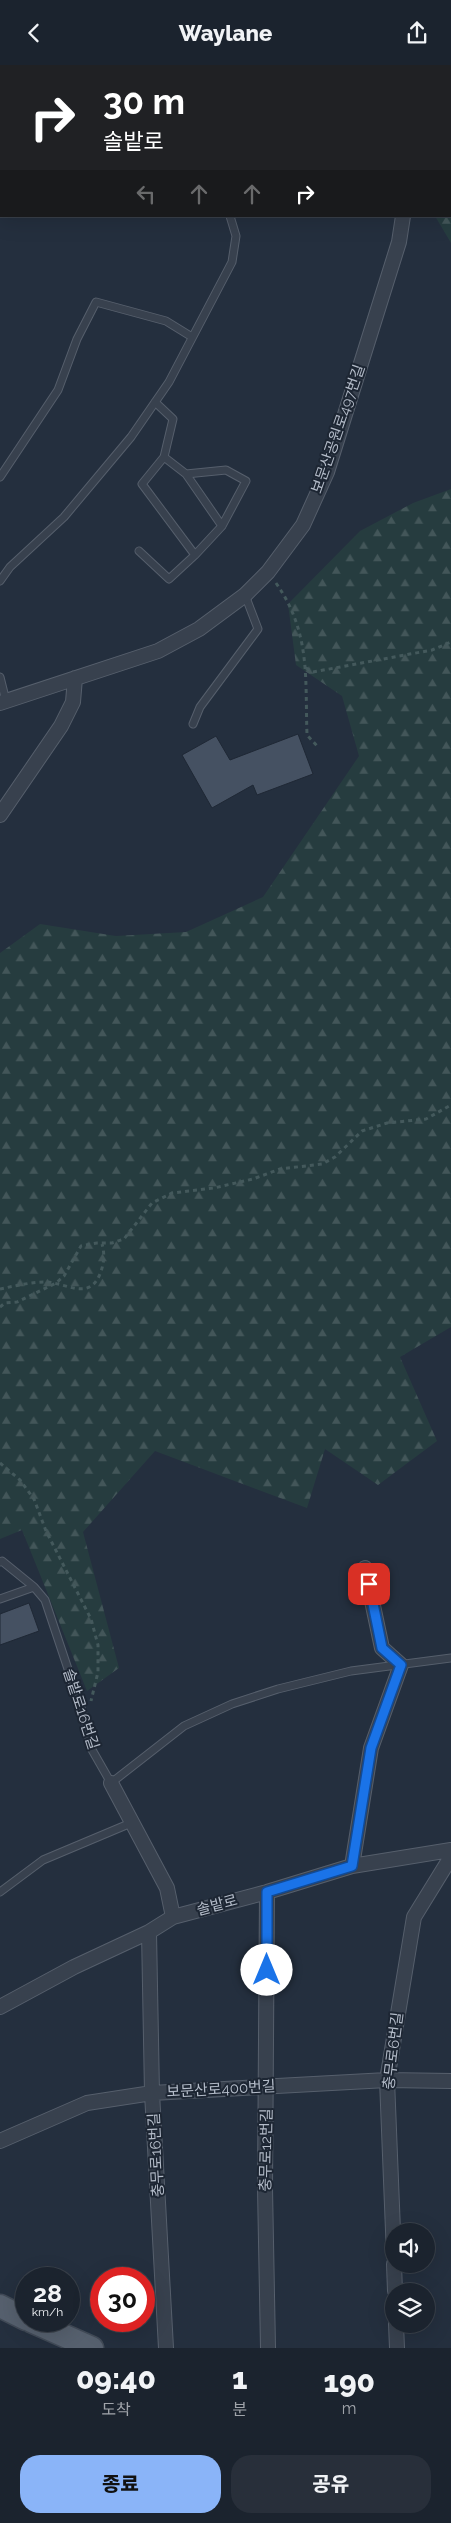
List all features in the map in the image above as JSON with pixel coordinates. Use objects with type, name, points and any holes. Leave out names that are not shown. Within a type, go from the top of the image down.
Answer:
[{"type":"main road","points":[[0,2307],[15,2314]]},
{"type":"main road","points":[[46,2332],[62,2343],[92,2348]]},
{"type":"street","name":"보문산공원로497번길","points":[[3,702],[158,651],[199,629],[245,595],[268,572],[303,525],[327,472],[399,242],[403,217]]},
{"type":"street","points":[[0,815],[61,726],[73,701],[76,678]]},
{"type":"street","points":[[352,1866],[371,1748],[401,1665],[382,1648],[365,1568]]},
{"type":"street","name":"솔밭로16번길","points":[[111,1783],[167,1887],[173,1917]]},
{"type":"street","name":"솔밭로","points":[[0,2007],[74,1967],[149,1932],[173,1917],[267,1892],[352,1866],[451,1849]]},
{"type":"street","name":"충무로6번길","points":[[393,2223],[387,2080],[414,1917],[451,1857]]},
{"type":"street","name":"충무로12번길","points":[[267,1892],[265,2188],[268,2348]]},
{"type":"street","name":"충무로16번길","points":[[149,1932],[152,2093],[166,2348]]},
{"type":"street","name":"보문산로400번길","points":[[0,2141],[87,2103],[152,2093],[387,2080],[451,2081]]},
{"type":"street","points":[[396,2333],[397,2348]]},
{"type":"lane","points":[[0,581],[10,567],[64,517],[130,437],[169,382],[232,262],[236,236],[230,217]]},
{"type":"lane","points":[[0,477],[58,390],[77,339],[96,303],[166,321],[192,337]]},
{"type":"lane","points":[[155,402],[173,419],[164,457],[142,483],[195,555]]},
{"type":"lane","points":[[164,457],[186,474],[222,526]]},
{"type":"lane","points":[[139,551],[169,579],[222,526],[246,481],[226,470],[186,474]]},
{"type":"lane","points":[[194,724],[200,707],[258,629],[245,595]]},
{"type":"lane","points":[[0,677],[3,702]]},
{"type":"lane","name":"솔밭로16번길","points":[[0,1562],[2,1561],[34,1587],[45,1600],[86,1723],[92,1747],[111,1783]]},
{"type":"lane","points":[[0,1599],[34,1587]]},
{"type":"lane","points":[[111,1783],[184,1726],[232,1704],[278,1689],[351,1671],[451,1658]]},
{"type":"lane","points":[[0,1892],[43,1860],[131,1823]]},
{"type":"path","points":[[268,572],[283,593],[301,633],[306,667],[307,735],[318,747]]},
{"type":"path","points":[[306,667],[313,672],[432,650],[451,642]]},
{"type":"path","points":[[0,1307],[5,1303],[17,1302],[56,1283],[64,1276],[81,1246],[112,1243],[124,1239],[152,1203],[172,1193],[214,1188],[253,1179],[280,1169],[322,1164],[335,1157],[362,1131],[387,1123],[426,1119],[451,1105]]},
{"type":"path","points":[[0,1289],[45,1282],[85,1290],[92,1286],[103,1265],[102,1244]]},
{"type":"path","points":[[0,1463],[20,1480],[34,1499],[46,1531],[91,1619],[98,1645],[98,1672],[86,1723]]},
{"type":"green space","points":[[436,217],[451,217],[451,243]]},
{"type":"green space","points":[[451,489],[451,1327],[400,1357],[437,1441],[378,1485],[325,1449],[307,1508],[155,1451],[83,1532],[119,1668],[87,1691],[22,1530],[0,1539],[0,953],[40,924],[116,936],[186,932],[263,897],[359,756],[342,696],[296,665],[288,604],[360,531],[413,503]]},
{"type":"building","points":[[298,734],[313,774],[257,795],[253,785],[212,808],[182,755],[216,736],[230,760]]},
{"type":"building","points":[[29,1603],[39,1631],[0,1645],[0,1614]]},
{"type":"route","points":[[267,1970],[267,1892],[352,1866],[371,1748],[401,1665],[382,1648],[369,1584]]}]
